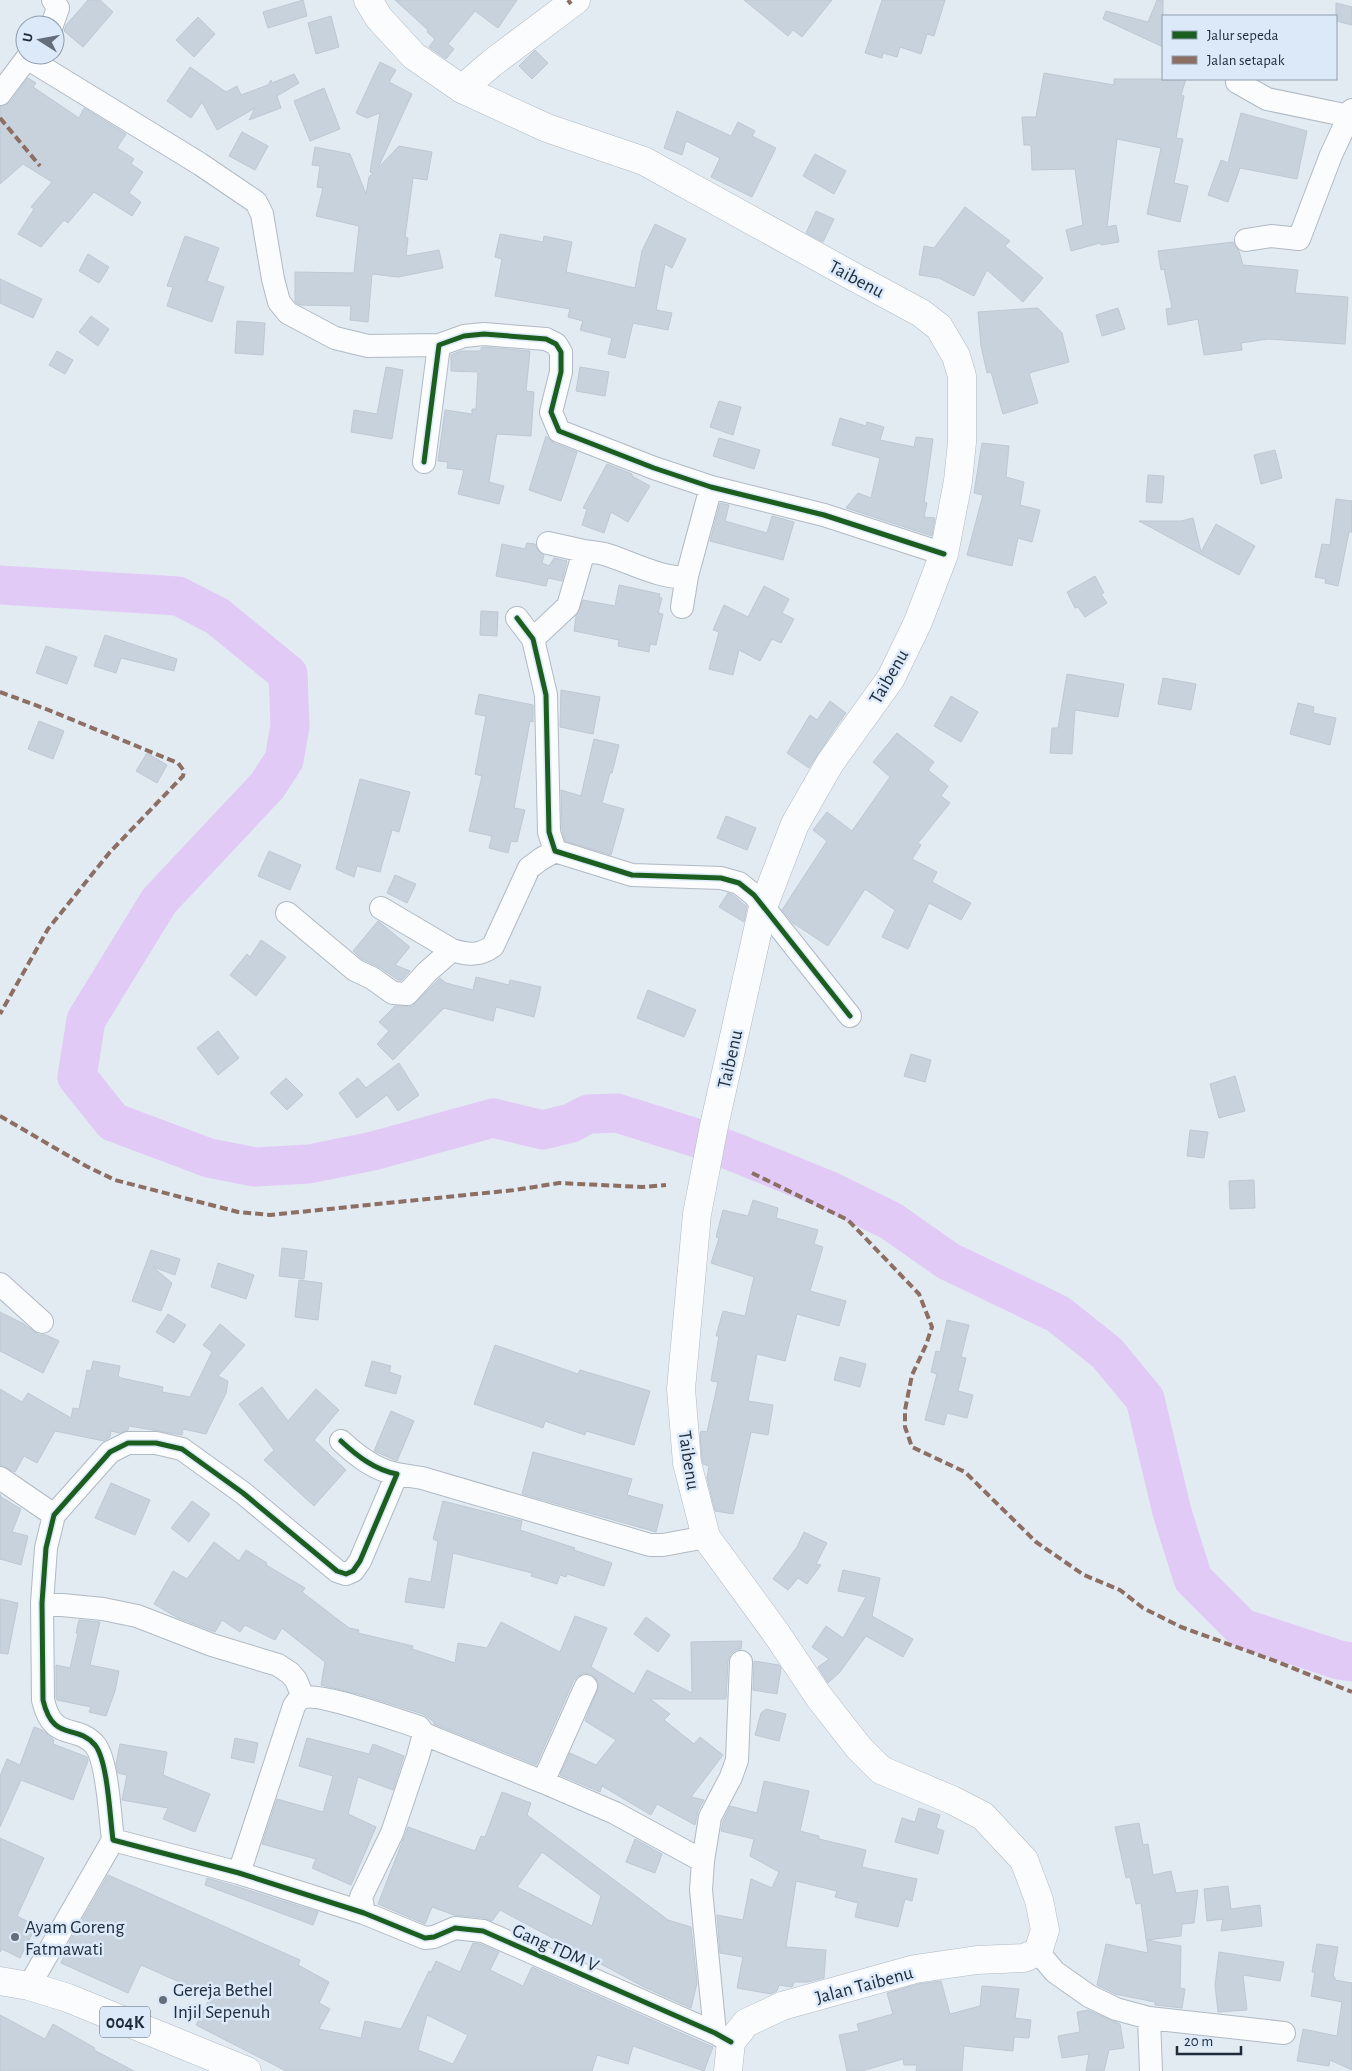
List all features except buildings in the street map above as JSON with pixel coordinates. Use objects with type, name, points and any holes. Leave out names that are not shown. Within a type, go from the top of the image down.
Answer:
[{"type":"main road","name":"Taibenu","points":[[368,0],[379,18],[414,56],[462,89],[547,128],[644,161],[921,313],[939,327],[956,356],[962,376],[962,442],[958,481],[944,554],[918,622],[891,678],[830,763],[795,824],[764,907],[714,1126],[697,1214],[681,1389],[687,1463],[706,1536]]},
{"type":"main road","points":[[462,89],[492,63],[572,1]]},
{"type":"main road","points":[[706,1536],[776,1633],[819,1697],[881,1770],[952,1800],[983,1816],[1024,1860],[1040,1900],[1045,1930],[1038,1952]]},
{"type":"main road","name":"Jalan Taibenu","points":[[723,2038],[746,2023],[782,2006],[915,1969],[977,1960],[1024,1958],[1038,1952]]},
{"type":"main road","name":"004K","points":[[0,1981],[29,1986],[68,1998],[248,2071]]},
{"type":"main road","points":[[723,2038],[728,2071]]},
{"type":"street","points":[[53,0],[58,8],[56,15]]},
{"type":"street","points":[[0,94],[21,65]]},
{"type":"street","points":[[42,65],[192,158],[256,202],[262,214],[273,279],[279,302],[288,312],[335,338],[368,346],[439,345],[464,336],[484,334],[546,339],[556,344],[561,352],[561,372],[551,412],[559,431],[654,468],[711,487],[824,515],[944,554]]},
{"type":"street","points":[[1237,82],[1267,99],[1351,115],[1331,155],[1299,239],[1272,236],[1246,240]]},
{"type":"street","points":[[424,462],[439,345]]},
{"type":"street","points":[[548,543],[604,554],[642,568],[677,577],[685,587],[711,487]]},
{"type":"street","points":[[533,639],[568,606],[584,551]]},
{"type":"street","points":[[518,618],[533,639],[546,695],[549,832],[555,851]]},
{"type":"street","points":[[381,908],[452,950],[467,955],[485,952],[493,946],[529,868],[541,858],[555,851],[632,875],[721,878],[739,883],[754,895],[850,1016]]},
{"type":"street","points":[[287,913],[355,970],[372,978],[393,993],[407,994],[452,950]]},
{"type":"street","points":[[0,1284],[42,1322]]},
{"type":"street","points":[[341,1441],[358,1456],[383,1472],[422,1478],[650,1546],[706,1536]]},
{"type":"street","points":[[29,1986],[113,1840],[104,1770],[95,1745],[85,1738],[64,1731],[55,1725],[46,1714],[43,1700],[42,1603],[46,1548],[54,1514],[110,1452],[128,1443],[156,1443],[182,1450],[211,1469],[337,1571],[346,1574],[354,1571],[360,1561],[397,1474]]},
{"type":"street","points":[[0,1478],[54,1514]]},
{"type":"street","points":[[42,1603],[103,1609],[137,1616],[212,1645],[278,1665],[290,1673],[296,1680],[303,1697]]},
{"type":"street","points":[[723,2038],[702,1890],[703,1861],[710,1818],[731,1777],[737,1760],[741,1662]]},
{"type":"street","points":[[543,1782],[586,1686]]},
{"type":"street","points":[[113,1840],[239,1873],[294,1706],[303,1697],[314,1697],[362,1709],[419,1727],[424,1734],[615,1813],[703,1861]]},
{"type":"street","points":[[364,1913],[361,1898],[392,1833],[416,1764],[424,1734]]},
{"type":"street","name":"Gang TDM V","points":[[239,1873],[364,1913],[425,1938],[434,1937],[455,1928],[483,1931],[723,2038]]},
{"type":"street","points":[[1038,1952],[1055,1972],[1089,1996],[1116,2009],[1149,2018],[1284,2033]]},
{"type":"street","points":[[1149,2018],[1151,2071]]},
{"type":"waterway","points":[[0,585],[178,596],[217,616],[288,674],[290,726],[284,760],[267,786],[159,901],[86,1020],[77,1077],[113,1122],[209,1158],[255,1167],[309,1164],[373,1151],[493,1118],[543,1130],[571,1123],[588,1114],[617,1113],[709,1142],[828,1190],[891,1221],[948,1261],[1058,1314],[1107,1353],[1145,1399],[1172,1512],[1193,1579],[1242,1628],[1339,1660],[1352,1662]]},
{"type":"marked path","points":[[568,0],[571,4]]},
{"type":"marked path","points":[[0,118],[40,166]]},
{"type":"marked path","points":[[0,692],[178,763],[184,771],[183,776],[110,852],[48,929],[0,1014]]},
{"type":"marked path","points":[[0,1116],[86,1166],[115,1180],[238,1212],[270,1215],[515,1190],[559,1183],[642,1187],[666,1185]]},
{"type":"marked path","points":[[752,1173],[848,1220],[919,1294],[932,1327],[912,1375],[905,1410],[905,1427],[912,1447],[965,1472],[1036,1542],[1084,1575],[1120,1590],[1143,1608],[1181,1627],[1278,1662],[1352,1692]]},
{"type":"cycle path","points":[[424,462],[439,345],[464,336],[484,334],[546,339],[556,344],[561,352],[561,372],[551,412],[559,431],[654,468],[711,487],[824,515],[944,554]]},
{"type":"cycle path","points":[[517,618],[533,639],[546,695],[549,832],[555,851],[632,875],[721,878],[739,883],[754,895],[850,1016]]},
{"type":"cycle path","points":[[341,1441],[367,1462],[397,1474],[360,1561],[353,1571],[346,1574],[337,1571],[243,1493],[182,1449],[156,1443],[128,1443],[110,1452],[54,1515],[46,1548],[42,1603],[43,1700],[47,1713],[53,1722],[59,1727],[88,1739],[95,1745],[106,1777],[113,1840],[239,1873],[364,1913],[425,1938],[434,1937],[455,1928],[483,1931],[715,2033],[731,2042]]},
{"type":"place","name":"Ayam Goreng Fatmawati","points":[[15,1937]]},
{"type":"place","name":"Gereja Bethel Injil Sepenuh","points":[[163,2000]]}]
